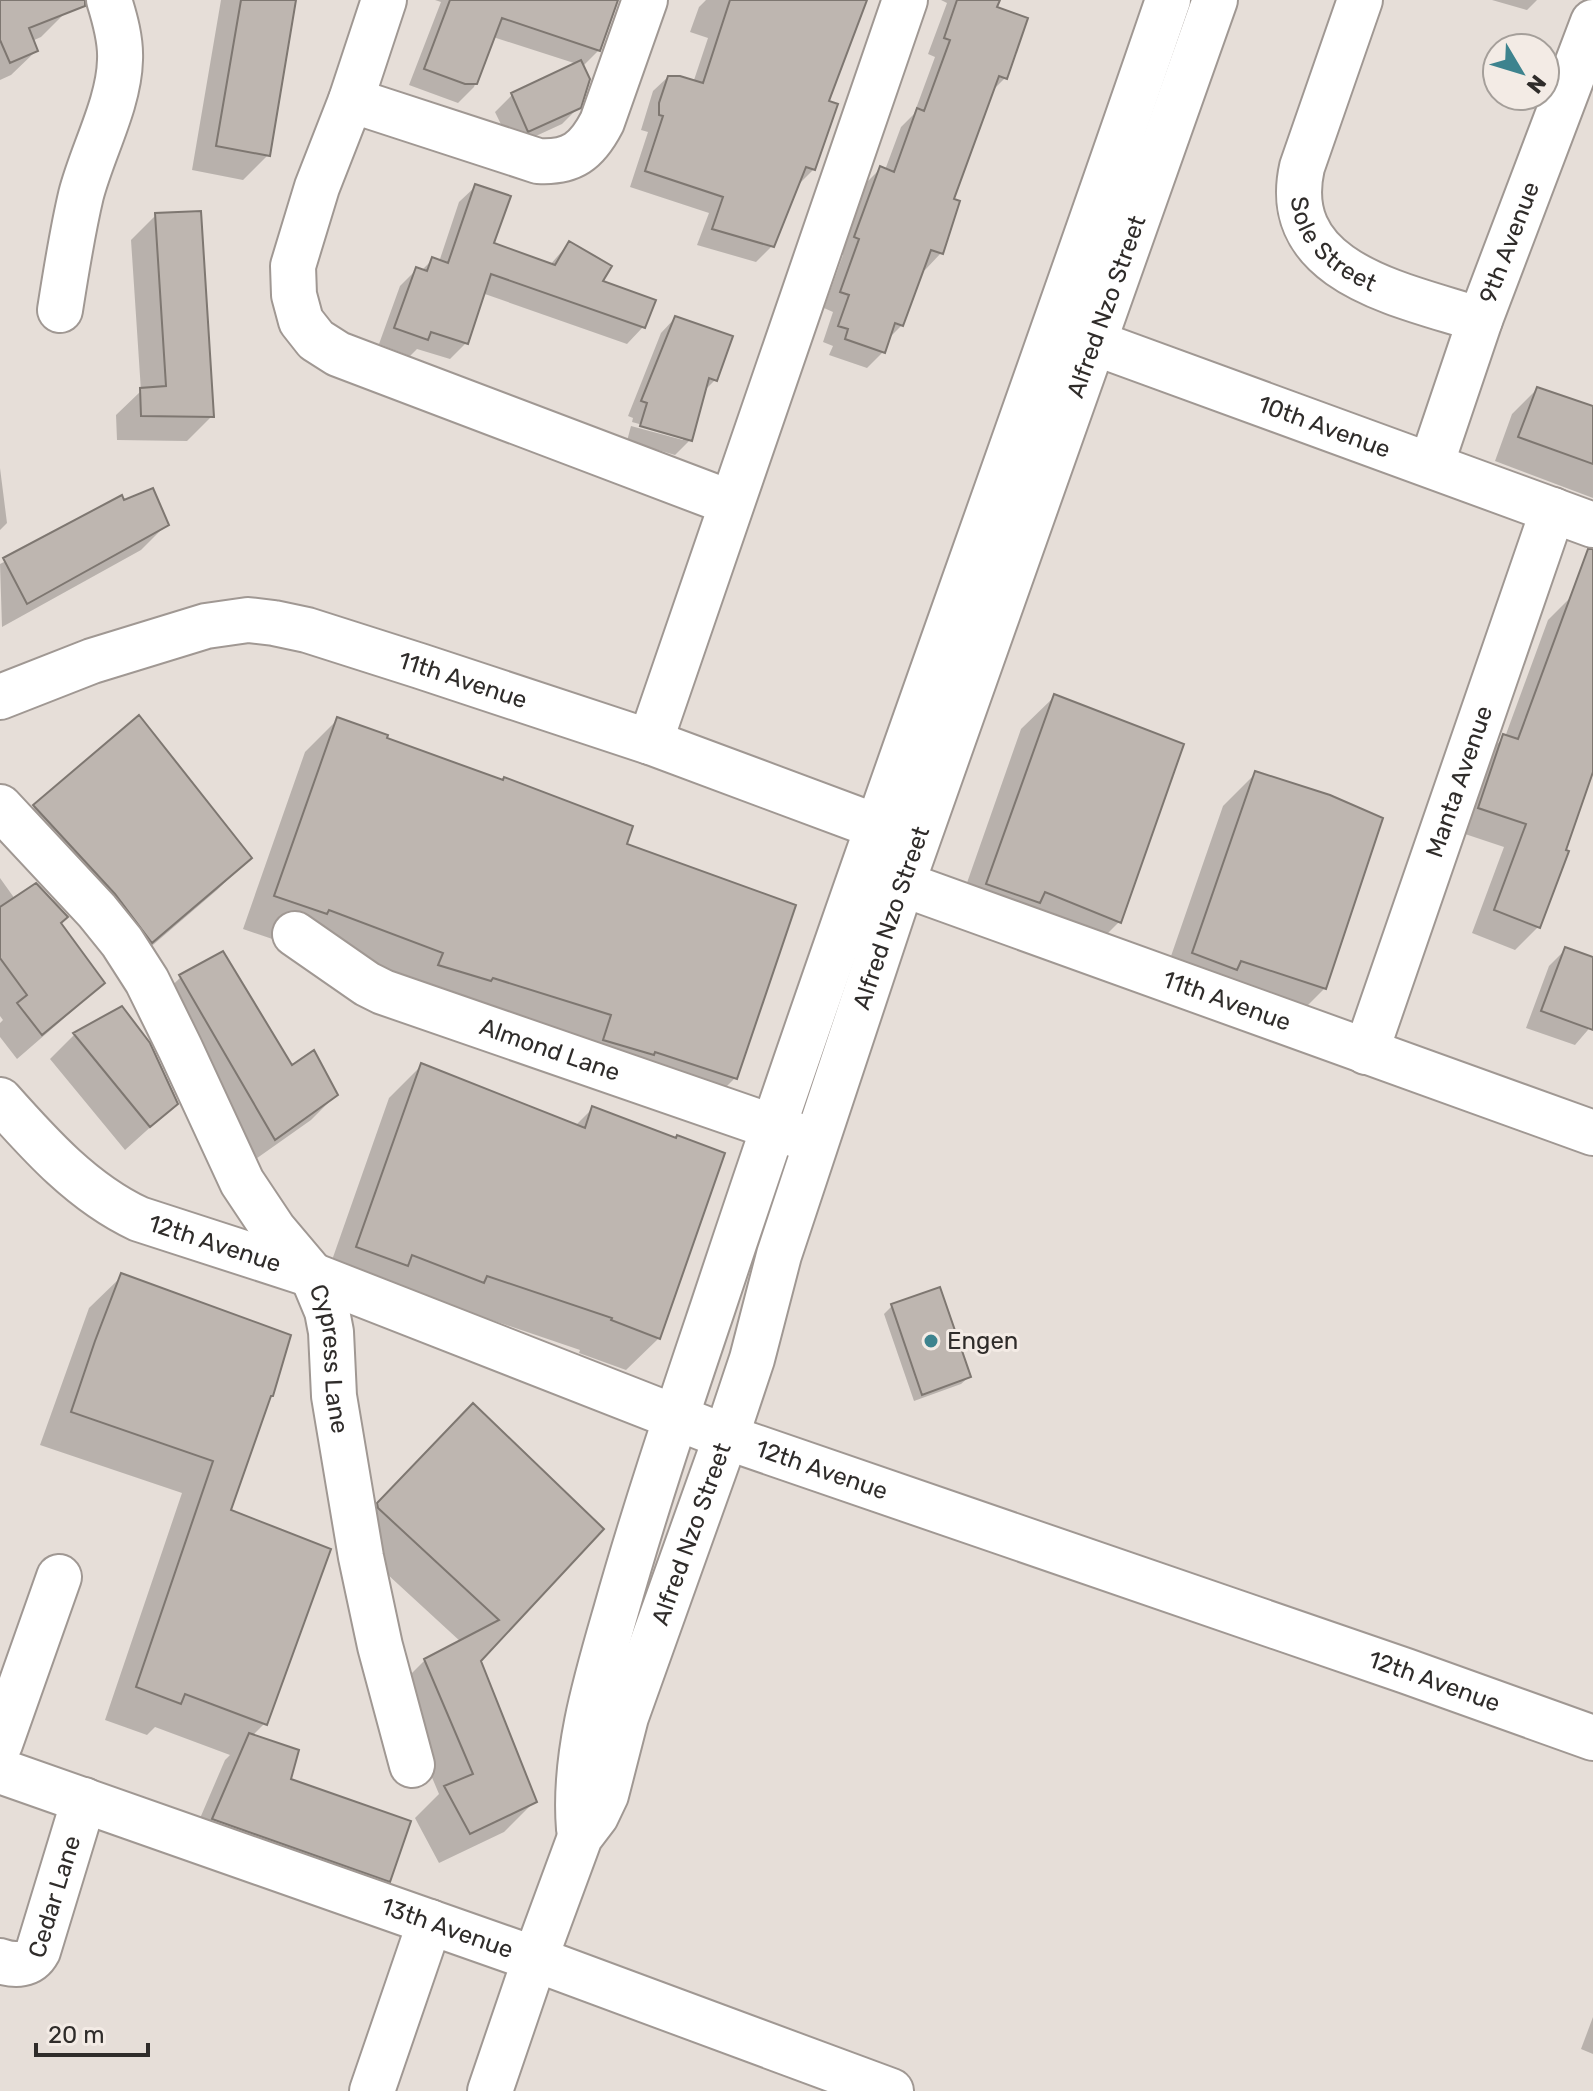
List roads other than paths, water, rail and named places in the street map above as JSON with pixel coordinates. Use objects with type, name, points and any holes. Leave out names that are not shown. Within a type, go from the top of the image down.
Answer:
[{"type":"street","points":[[60,310],[80,198],[116,91],[120,61],[118,30],[109,0]]},
{"type":"street","points":[[384,0],[351,100],[317,187],[293,266],[294,295],[301,321],[316,340],[338,354],[731,503]]},
{"type":"street","points":[[351,100],[538,161],[556,162],[569,158],[594,137],[602,122],[645,0]]},
{"type":"street","points":[[650,742],[905,0]]},
{"type":"street","name":"Alfred Nzo Street","points":[[490,2091],[580,1837],[596,1816],[606,1795],[626,1717],[752,1359],[779,1255],[918,841],[1075,336],[1168,0]]},
{"type":"street","name":"Alfred Nzo Street","points":[[580,1837],[579,1773],[601,1662],[676,1416],[862,869],[1075,336],[1215,0]]},
{"type":"street","name":"Sole Street","points":[[1360,0],[1302,167],[1298,187],[1299,213],[1311,238],[1325,255],[1345,270],[1373,284],[1480,320]]},
{"type":"street","name":"9th Avenue","points":[[1431,465],[1480,320],[1593,22]]},
{"type":"street","name":"10th Avenue","points":[[1075,336],[1573,518]]},
{"type":"street","name":"Manta Avenue","points":[[1366,1052],[1573,518]]},
{"type":"street","name":"11th Avenue","points":[[0,697],[150,642],[206,626],[248,620],[307,630],[650,742],[918,841]]},
{"type":"street","name":"Cypress Lane","points":[[0,807],[122,942],[147,981],[242,1182],[274,1230],[312,1275],[330,1320],[334,1396],[361,1557],[380,1646],[412,1765]]},
{"type":"street","name":"11th Avenue","points":[[862,869],[1593,1133]]},
{"type":"street","name":"Almond Lane","points":[[295,934],[383,992],[816,1142]]},
{"type":"street","name":"12th Avenue","points":[[0,1100],[73,1175],[119,1209],[139,1219],[312,1275],[726,1437],[1391,1665],[1593,1738]]},
{"type":"street","points":[[0,1744],[59,1577]]},
{"type":"street","name":"13th Avenue","points":[[0,1771],[535,1959],[891,2091]]},
{"type":"street","name":"Cedar Lane","points":[[0,1961],[26,1963],[38,1951],[84,1800]]},
{"type":"street","points":[[372,2091],[430,1922]]},
{"type":"place","name":"Engen","points":[[931,1341]]}]
